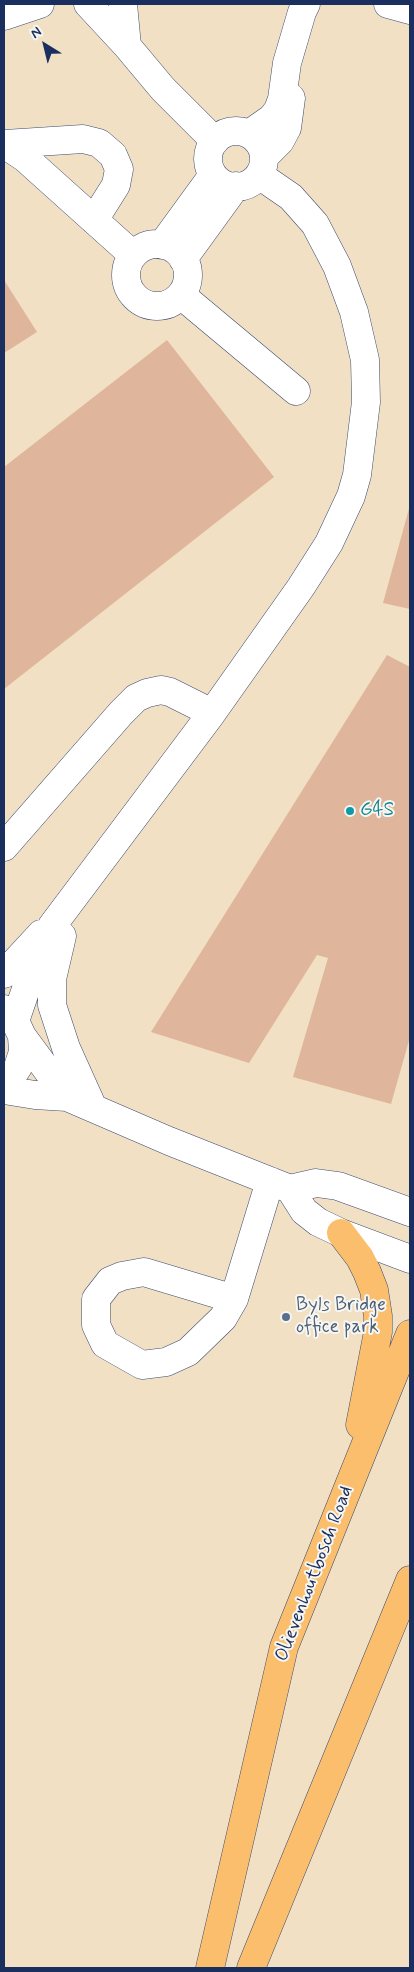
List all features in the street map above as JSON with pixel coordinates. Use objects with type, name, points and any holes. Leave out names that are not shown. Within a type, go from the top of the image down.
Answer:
[{"type":"main road","points":[[340,1233],[360,1258],[374,1290],[378,1332],[349,1486]]},
{"type":"main road","name":"Olievenhoutbosch Road","points":[[210,1968],[284,1647],[410,1334]]},
{"type":"main road","points":[[251,1968],[410,1580]]},
{"type":"lane","points":[[4,16],[40,4]]},
{"type":"lane","points":[[88,4],[128,46],[163,88],[215,141]]},
{"type":"lane","points":[[123,4],[128,46]]},
{"type":"lane","points":[[249,134],[272,118],[278,110],[282,99],[287,63],[306,4]]},
{"type":"lane","points":[[388,4],[410,10]]},
{"type":"lane","points":[[173,252],[243,173],[280,141],[287,128],[293,80],[294,44]]},
{"type":"lane","points":[[4,1084],[10,1080],[18,1067],[23,1052],[14,1022],[52,926],[212,713],[302,587],[329,543],[351,496],[357,475],[366,402],[365,360],[354,312],[337,266],[315,224],[291,197],[208,158],[215,141],[222,135],[240,132],[249,134],[257,140],[243,173]]},
{"type":"lane","points":[[5,144],[83,139],[99,143],[113,155],[118,169],[116,185],[94,220]]},
{"type":"lane","points":[[5,144],[25,158],[133,255]]},
{"type":"lane","points":[[149,245],[173,252],[188,271],[187,284],[181,295],[170,303],[158,307],[145,305],[134,297],[128,286],[126,274],[133,255],[149,245]]},
{"type":"lane","points":[[181,295],[296,391]]},
{"type":"lane","points":[[4,847],[136,698],[161,690],[170,692],[212,713]]},
{"type":"lane","points":[[74,896],[57,953],[52,979],[52,1005],[66,1048],[93,1108]]},
{"type":"lane","points":[[4,974],[32,942],[52,926]]},
{"type":"lane","points":[[14,1022],[67,1097]]},
{"type":"lane","points":[[4,1090],[35,1095],[67,1097],[169,1142],[280,1185],[316,1183],[338,1186],[410,1212]]},
{"type":"lane","points":[[280,1185],[304,1211],[318,1222],[340,1233],[410,1259]]},
{"type":"lane","points":[[234,1299],[144,1272],[122,1276],[110,1281],[96,1299],[96,1325],[105,1344],[142,1365],[166,1362],[188,1352],[222,1318],[234,1299],[280,1185]]},
{"type":"building","points":[[4,280],[37,332],[4,353]]},
{"type":"building","points":[[167,340],[274,477],[4,689],[4,467]]},
{"type":"building","points":[[410,505],[410,609],[383,603]]},
{"type":"building","name":"G4S","points":[[387,655],[410,667],[410,1037],[391,1104],[293,1077],[328,958],[317,955],[249,1063],[151,1032]]},
{"type":"place","name":"G4S","points":[[350,811]]},
{"type":"place","name":"Byls Bridge office park","points":[[286,1317]]}]
